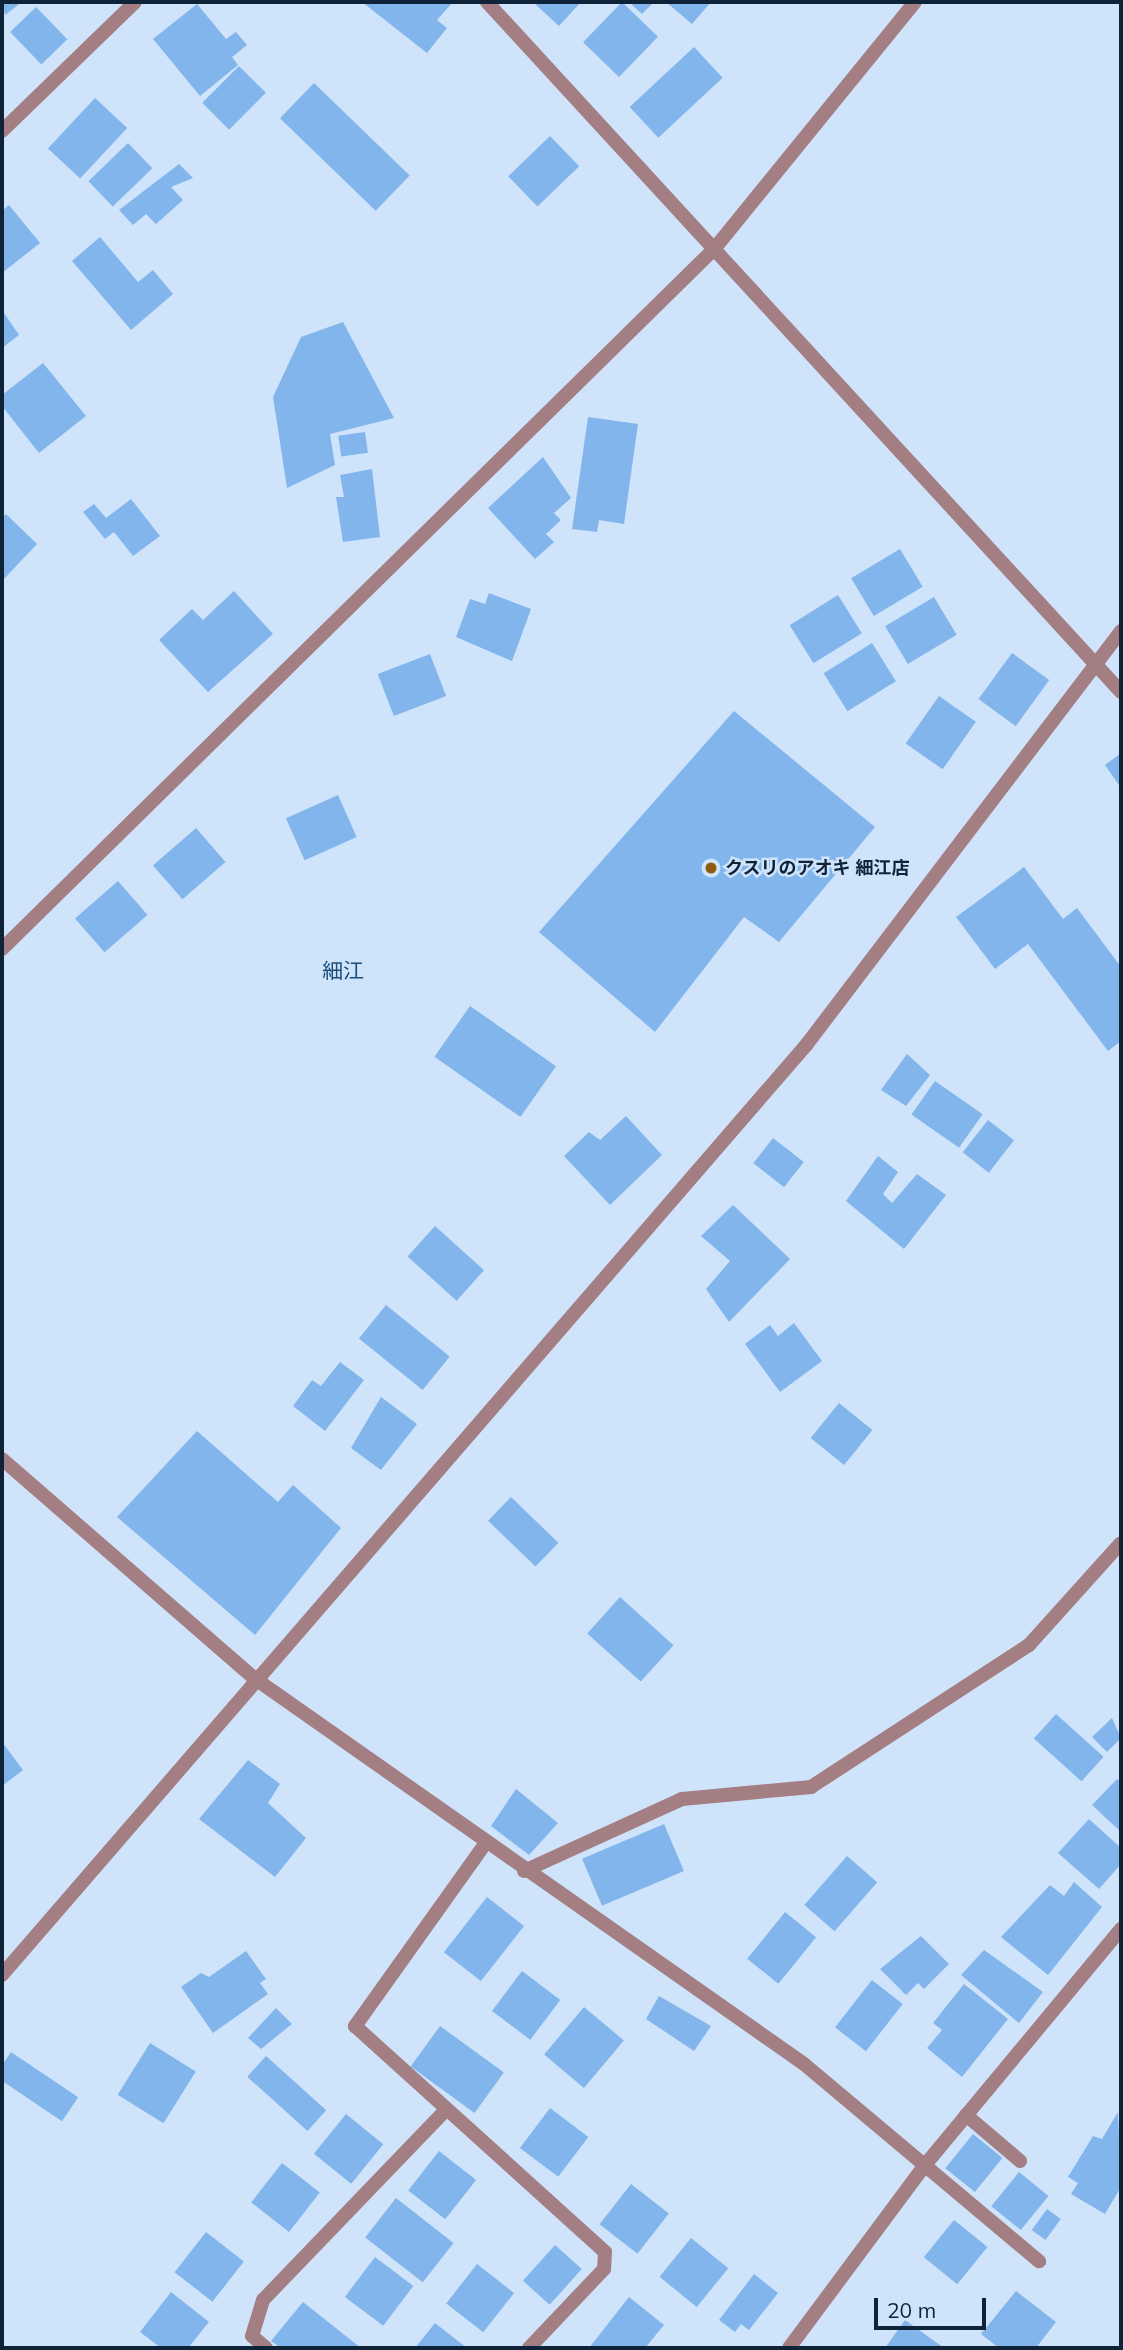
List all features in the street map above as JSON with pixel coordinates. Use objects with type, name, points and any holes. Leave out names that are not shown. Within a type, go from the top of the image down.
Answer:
[{"type":"street","points":[[2,131],[135,2]]},
{"type":"street","points":[[487,2],[1121,692]]},
{"type":"street","points":[[2,949],[715,248],[915,2]]},
{"type":"street","points":[[2,1975],[254,1678],[807,1044],[1121,631]]},
{"type":"street","points":[[2,1459],[254,1678],[485,1844],[804,2064],[1039,2261]]},
{"type":"street","points":[[524,1871],[682,1799],[811,1787],[1029,1645],[1121,1543]]},
{"type":"street","points":[[485,1844],[355,2026],[444,2112],[605,2252],[604,2269],[529,2348]]},
{"type":"street","points":[[789,2348],[925,2165],[1121,1929]]},
{"type":"street","points":[[267,2348],[252,2336],[263,2300],[444,2112]]},
{"type":"street","points":[[966,2115],[1020,2161]]},
{"type":"building","points":[[2,2],[22,2],[5,15]]},
{"type":"building","points":[[362,2],[453,2],[437,20],[447,28],[427,53]]},
{"type":"building","points":[[533,2],[581,2],[559,26]]},
{"type":"building","points":[[622,2],[658,37],[619,77],[583,42]]},
{"type":"building","points":[[629,2],[654,2],[642,14]]},
{"type":"building","points":[[666,2],[711,2],[692,24]]},
{"type":"building","points":[[197,4],[226,39],[236,32],[247,45],[232,57],[238,65],[200,96],[153,39]]},
{"type":"building","points":[[36,7],[67,39],[41,64],[10,32]]},
{"type":"building","points":[[694,47],[723,78],[658,138],[630,107]]},
{"type":"building","points":[[239,66],[266,93],[229,130],[202,103]]},
{"type":"building","points":[[314,83],[410,175],[376,211],[280,118]]},
{"type":"building","points":[[95,98],[127,128],[80,178],[48,148]]},
{"type":"building","points":[[550,136],[579,166],[537,207],[508,176]]},
{"type":"building","points":[[128,143],[152,168],[113,206],[88,181]]},
{"type":"building","points":[[179,164],[193,178],[171,187],[183,200],[156,224],[146,214],[133,225],[119,210]]},
{"type":"building","points":[[9,205],[40,243],[2,273],[2,211]]},
{"type":"building","points":[[100,237],[138,282],[153,270],[173,294],[131,330],[72,261]]},
{"type":"building","points":[[2,310],[19,335],[2,348]]},
{"type":"building","points":[[343,322],[394,418],[330,434],[335,465],[287,488],[273,397],[301,337]]},
{"type":"building","points":[[43,363],[86,416],[39,453],[2,406],[2,395]]},
{"type":"building","points":[[588,417],[638,424],[624,524],[599,520],[597,532],[572,529]]},
{"type":"building","points":[[365,432],[368,453],[341,457],[338,436]]},
{"type":"building","points":[[543,457],[571,498],[554,513],[561,520],[546,534],[554,542],[535,559],[488,508]]},
{"type":"building","points":[[372,469],[380,537],[343,542],[336,497],[344,497],[340,475]]},
{"type":"building","points":[[131,499],[160,536],[133,556],[114,532],[105,539],[83,512],[94,504],[106,518]]},
{"type":"building","points":[[6,514],[37,544],[2,581],[2,518]]},
{"type":"building","points":[[900,549],[923,587],[874,616],[851,578]]},
{"type":"building","points":[[234,591],[273,634],[208,692],[159,640],[192,609],[203,620]]},
{"type":"building","points":[[489,593],[531,609],[512,661],[456,637],[470,599],[485,604]]},
{"type":"building","points":[[838,595],[862,633],[814,663],[790,625]]},
{"type":"building","points":[[934,597],[957,635],[908,664],[885,626]]},
{"type":"building","points":[[872,643],[896,681],[848,711],[824,673]]},
{"type":"building","points":[[1012,653],[1049,680],[1016,726],[978,699]]},
{"type":"building","points":[[430,654],[446,696],[394,716],[378,674]]},
{"type":"building","points":[[939,696],[976,722],[943,769],[906,744]]},
{"type":"building","points":[[734,711],[875,827],[779,942],[744,917],[655,1032],[539,932]]},
{"type":"building","points":[[1121,753],[1121,788],[1105,765]]},
{"type":"building","points":[[338,795],[357,837],[305,860],[286,818]]},
{"type":"building","points":[[196,828],[226,862],[183,899],[153,865]]},
{"type":"building","points":[[1024,867],[1063,919],[1077,908],[1121,967],[1121,1041],[1108,1051],[1028,944],[995,969],[956,917]]},
{"type":"building","points":[[118,881],[148,915],[105,952],[75,918]]},
{"type":"building","points":[[470,1006],[556,1066],[520,1117],[434,1057]]},
{"type":"building","points":[[907,1054],[930,1075],[906,1106],[881,1090]]},
{"type":"building","points":[[935,1081],[983,1114],[959,1148],[911,1115]]},
{"type":"building","points":[[626,1116],[662,1155],[610,1205],[564,1156],[589,1132],[600,1140]]},
{"type":"building","points":[[988,1120],[1014,1140],[989,1173],[963,1152]]},
{"type":"building","points":[[773,1138],[804,1162],[784,1187],[753,1163]]},
{"type":"building","points":[[878,1156],[898,1172],[883,1194],[892,1203],[917,1174],[946,1195],[904,1249],[846,1201]]},
{"type":"building","points":[[733,1205],[790,1259],[729,1322],[706,1289],[730,1261],[701,1236]]},
{"type":"building","points":[[435,1226],[484,1270],[457,1301],[408,1256]]},
{"type":"building","points":[[386,1305],[450,1357],[423,1390],[359,1338]]},
{"type":"building","points":[[794,1323],[822,1361],[780,1392],[745,1344],[770,1325],[778,1336]]},
{"type":"building","points":[[340,1362],[364,1380],[325,1431],[293,1406],[312,1380],[321,1386]]},
{"type":"building","points":[[381,1397],[417,1424],[381,1470],[351,1448]]},
{"type":"building","points":[[839,1403],[872,1430],[844,1465],[811,1438]]},
{"type":"building","points":[[197,1431],[278,1502],[293,1485],[341,1528],[255,1635],[117,1517]]},
{"type":"building","points":[[511,1497],[558,1543],[536,1567],[488,1521]]},
{"type":"building","points":[[620,1597],[674,1645],[641,1682],[587,1633]]},
{"type":"building","points":[[1056,1714],[1104,1757],[1081,1781],[1034,1739]]},
{"type":"building","points":[[1112,1718],[1121,1738],[1107,1752],[1092,1737]]},
{"type":"building","points":[[2,1742],[23,1770],[2,1786]]},
{"type":"building","points":[[248,1760],[280,1784],[268,1803],[306,1838],[275,1877],[199,1819]]},
{"type":"building","points":[[1117,1779],[1121,1782],[1121,1832],[1092,1805]]},
{"type":"building","points":[[516,1789],[558,1823],[529,1855],[491,1826]]},
{"type":"building","points":[[1089,1819],[1121,1848],[1121,1864],[1099,1889],[1058,1853]]},
{"type":"building","points":[[664,1824],[684,1871],[602,1906],[582,1859]]},
{"type":"building","points":[[847,1856],[877,1882],[835,1931],[804,1905]]},
{"type":"building","points":[[1074,1882],[1102,1907],[1048,1975],[1001,1937],[1050,1885],[1064,1896]]},
{"type":"building","points":[[487,1897],[524,1926],[481,1981],[444,1952]]},
{"type":"building","points":[[785,1912],[816,1937],[778,1984],[747,1959]]},
{"type":"building","points":[[921,1936],[949,1964],[924,1989],[918,1983],[906,1995],[880,1969]]},
{"type":"building","points":[[984,1950],[1043,1992],[1019,2023],[961,1975]]},
{"type":"building","points":[[246,1951],[266,1979],[260,1983],[268,1994],[213,2033],[181,1987],[201,1973],[209,1977]]},
{"type":"building","points":[[522,1971],[560,2000],[530,2040],[492,2011]]},
{"type":"building","points":[[872,1980],[903,2004],[866,2051],[835,2027]]},
{"type":"building","points":[[964,1984],[1008,2019],[962,2077],[927,2048],[942,2030],[933,2023]]},
{"type":"building","points":[[659,1996],[711,2026],[694,2051],[646,2019]]},
{"type":"building","points":[[584,2007],[624,2040],[584,2088],[544,2054]]},
{"type":"building","points":[[276,2008],[292,2024],[261,2049],[248,2038]]},
{"type":"building","points":[[440,2026],[504,2072],[475,2113],[411,2066]]},
{"type":"building","points":[[150,2043],[196,2072],[163,2123],[118,2095]]},
{"type":"building","points":[[11,2052],[78,2097],[62,2121],[2,2081],[2,2065]]},
{"type":"building","points":[[266,2056],[326,2110],[307,2131],[247,2077]]},
{"type":"building","points":[[550,2108],[588,2137],[558,2177],[520,2148]]},
{"type":"building","points":[[1118,2112],[1121,2187],[1105,2214],[1071,2194],[1078,2183],[1068,2177],[1093,2136],[1102,2139]]},
{"type":"building","points":[[346,2114],[383,2144],[351,2184],[314,2154]]},
{"type":"building","points":[[973,2134],[1003,2158],[975,2192],[945,2168]]},
{"type":"building","points":[[439,2151],[476,2180],[445,2219],[408,2190]]},
{"type":"building","points":[[282,2163],[320,2193],[289,2232],[251,2202]]},
{"type":"building","points":[[1019,2172],[1049,2196],[1021,2230],[991,2206]]},
{"type":"building","points":[[631,2184],[669,2214],[637,2254],[600,2224]]},
{"type":"building","points":[[396,2198],[454,2243],[423,2282],[365,2237]]},
{"type":"building","points":[[1047,2209],[1061,2219],[1045,2240],[1032,2230]]},
{"type":"building","points":[[954,2220],[987,2247],[957,2284],[924,2257]]},
{"type":"building","points":[[206,2232],[244,2262],[212,2302],[175,2272]]},
{"type":"building","points":[[691,2238],[728,2268],[697,2307],[660,2277]]},
{"type":"building","points":[[555,2245],[582,2269],[550,2305],[523,2281]]},
{"type":"building","points":[[375,2257],[413,2286],[383,2326],[345,2297]]},
{"type":"building","points":[[477,2264],[514,2293],[483,2332],[446,2303]]},
{"type":"building","points":[[754,2274],[778,2293],[749,2330],[741,2324],[735,2332],[719,2320]]},
{"type":"building","points":[[1016,2291],[1056,2322],[1036,2348],[999,2348],[981,2334]]},
{"type":"building","points":[[171,2292],[209,2322],[188,2348],[161,2348],[140,2332]]},
{"type":"building","points":[[629,2297],[664,2325],[645,2348],[589,2348]]},
{"type":"building","points":[[303,2302],[361,2348],[281,2348],[271,2341]]},
{"type":"building","points":[[905,2320],[944,2348],[885,2348]]},
{"type":"building","points":[[435,2323],[467,2348],[415,2348]]},
{"type":"place","name":"クスリのアオキ 細江店","points":[[711,868]]},
{"type":"district","name":"細江","points":[[343,970]]}]
